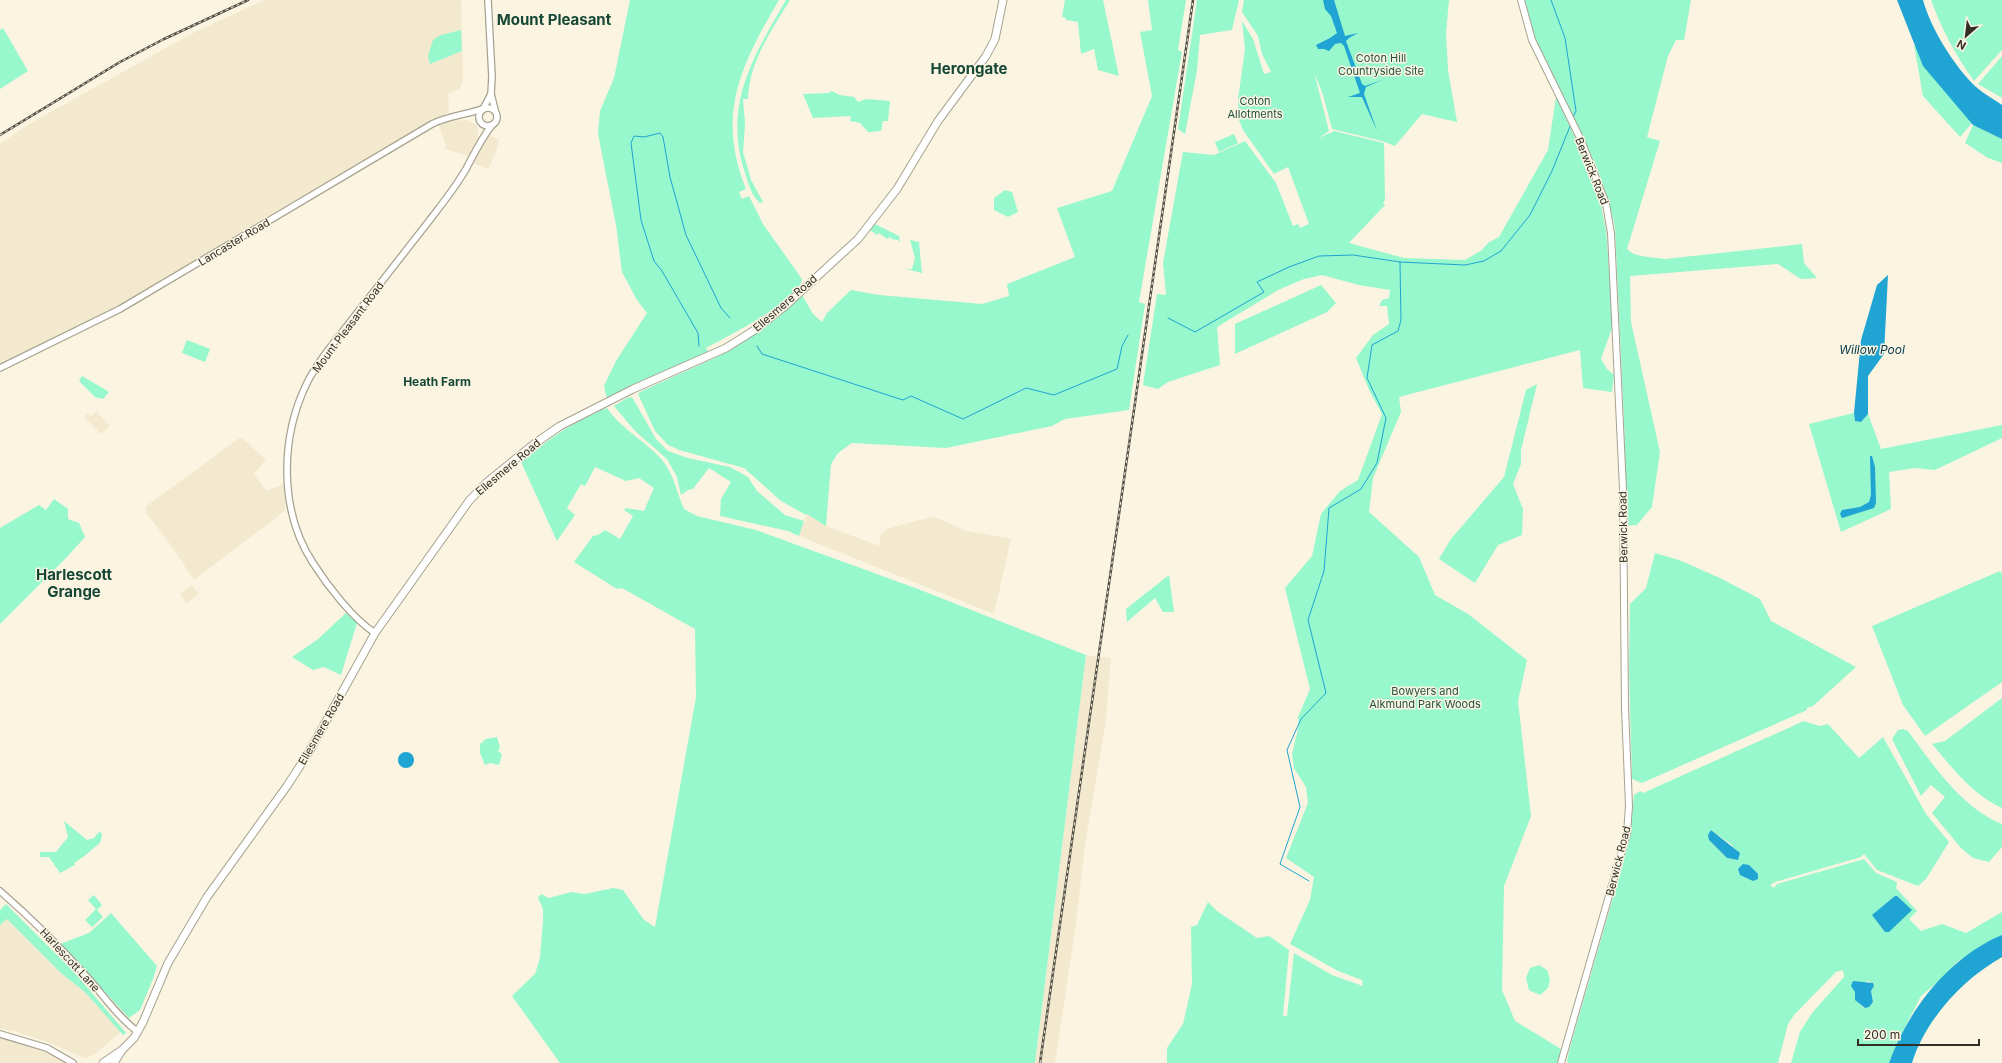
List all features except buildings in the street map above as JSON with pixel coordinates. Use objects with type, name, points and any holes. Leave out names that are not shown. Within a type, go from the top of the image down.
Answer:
[{"type":"main road","name":"Ellesmere Road","points":[[114,1063],[122,1050],[138,1032],[168,963],[207,897],[306,758],[329,719],[375,633],[469,502],[486,484],[534,444],[560,426],[588,411],[726,348],[767,321],[860,237],[897,189],[938,121],[986,56],[995,38],[1003,0]]},
{"type":"main road","name":"Berwick Road","points":[[1521,0],[1532,40],[1581,140],[1606,204],[1614,260],[1623,489],[1625,708],[1629,806],[1627,833],[1561,1063]]},
{"type":"main road","name":"Ellesmere Road","points":[[103,1063],[122,1050]]},
{"type":"street","name":"Mount Pleasant Road","points":[[375,633],[326,584],[304,548],[294,518],[287,482],[288,451],[291,431],[301,396],[321,360],[455,187],[482,138],[497,120],[491,94],[492,77],[488,0]]},
{"type":"street","name":"Mount Pleasant Road","points":[[482,138],[479,114],[491,94]]},
{"type":"street","points":[[483,109],[489,107],[495,110]]},
{"type":"street","name":"Lancaster Road","points":[[0,368],[120,309],[432,124],[445,118],[466,115],[483,109]]},
{"type":"street","points":[[466,115],[486,126],[492,125]]},
{"type":"street","name":"Harlescott Lane","points":[[0,891],[27,914],[120,1016],[138,1032]]},
{"type":"street","points":[[0,1034],[40,1045],[74,1063]]},
{"type":"shaded area","points":[[264,0],[461,0],[463,82],[459,90],[448,94],[449,112],[410,132],[370,160],[259,222],[119,307],[0,364],[0,144],[31,123],[193,33]]},
{"type":"shaded area","points":[[457,118],[458,121],[466,120],[476,125],[478,128],[478,139],[468,156],[445,149],[446,145],[438,123]]},
{"type":"shaded area","points":[[486,133],[499,140],[496,152],[488,169],[472,163]]},
{"type":"shaded area","points":[[96,411],[110,426],[101,434],[84,417],[88,413],[91,416]]},
{"type":"shaded area","points":[[241,437],[266,460],[254,474],[266,491],[284,484],[285,511],[194,580],[168,541],[146,513],[145,507]]},
{"type":"shaded area","points":[[807,514],[826,526],[879,546],[881,534],[887,529],[931,517],[942,520],[963,530],[1011,539],[994,614],[799,536]]},
{"type":"shaded area","points":[[192,585],[199,594],[186,603],[180,594]]},
{"type":"shaded area","points":[[1086,655],[1111,658],[1106,719],[1085,844],[1076,924],[1055,1063],[1035,1063]]},
{"type":"shaded area","points":[[7,919],[62,974],[85,992],[121,1032],[94,1055],[85,1058],[44,1041],[14,1031],[0,1029],[0,925]]},
{"type":"shaded area","points":[[0,1038],[41,1049],[68,1063],[0,1063]]},
{"type":"green space","points":[[630,0],[779,0],[765,24],[744,69],[737,91],[733,113],[733,137],[737,162],[746,189],[739,192],[742,199],[749,196],[763,224],[802,279],[798,288],[789,297],[760,318],[706,348],[709,353],[607,399],[604,386],[616,361],[647,313],[637,300],[622,272],[616,225],[598,134],[600,111],[614,78]]},
{"type":"green space","points":[[786,0],[790,0],[762,47],[752,72],[748,99],[743,99],[745,124],[743,152],[751,180],[763,202],[760,203],[749,185],[745,173],[739,148],[737,124],[745,81],[753,60]]},
{"type":"green space","points":[[1065,0],[1103,0],[1119,76],[1098,70],[1094,49],[1081,54],[1078,22],[1066,20],[1066,18],[1062,17]]},
{"type":"green space","points":[[1148,0],[1186,0],[1178,50],[1182,52],[1139,302],[1145,304],[1129,410],[1065,419],[1052,426],[946,448],[852,443],[838,453],[831,464],[826,526],[807,514],[806,515],[781,501],[744,468],[679,450],[668,445],[655,431],[638,394],[717,357],[754,335],[802,295],[813,314],[822,322],[827,313],[851,290],[879,295],[982,304],[1009,296],[1007,284],[1075,257],[1057,208],[1112,191],[1152,96],[1140,32],[1152,30]]},
{"type":"green space","points":[[1197,0],[1239,0],[1232,30],[1200,35],[1197,70],[1185,134],[1178,129]]},
{"type":"green space","points":[[1244,0],[1449,0],[1446,33],[1448,70],[1457,122],[1422,114],[1395,146],[1382,141],[1332,129],[1323,95],[1314,72],[1329,131],[1319,138],[1334,131],[1384,143],[1385,200],[1383,203],[1385,205],[1349,243],[1404,258],[1465,260],[1482,250],[1488,243],[1499,237],[1548,150],[1556,97],[1586,161],[1601,206],[1606,230],[1613,325],[1601,359],[1607,369],[1614,375],[1612,392],[1583,388],[1580,350],[1399,397],[1401,412],[1373,478],[1369,512],[1419,557],[1435,595],[1468,614],[1527,660],[1518,701],[1531,816],[1504,886],[1502,990],[1515,1021],[1561,1049],[1558,1063],[1167,1063],[1167,1048],[1183,1024],[1192,984],[1191,927],[1197,925],[1208,902],[1217,911],[1257,938],[1269,936],[1289,950],[1283,1016],[1287,1016],[1294,953],[1332,975],[1363,986],[1362,980],[1338,971],[1290,944],[1310,900],[1314,877],[1286,858],[1308,803],[1306,787],[1294,768],[1292,754],[1299,725],[1298,717],[1310,689],[1285,588],[1312,556],[1321,514],[1340,491],[1358,480],[1382,414],[1369,390],[1356,358],[1373,335],[1389,324],[1387,306],[1379,306],[1382,300],[1389,298],[1390,290],[1359,285],[1322,275],[1304,279],[1278,290],[1217,327],[1220,365],[1168,382],[1158,389],[1143,385],[1157,294],[1166,295],[1163,263],[1183,152],[1214,155],[1245,141],[1276,183],[1293,226],[1298,224],[1300,228],[1309,224],[1288,167],[1274,174],[1243,130],[1239,120],[1238,99],[1245,49],[1242,21],[1253,39],[1264,74],[1271,72],[1262,54],[1258,36],[1242,12]]},
{"type":"green space","points":[[1523,0],[1691,0],[1684,40],[1676,40],[1668,56],[1647,137],[1660,141],[1627,249],[1630,252],[1640,256],[1665,259],[1802,244],[1804,263],[1817,278],[1801,279],[1778,264],[1630,276],[1631,322],[1660,452],[1652,507],[1637,525],[1626,526],[1625,444],[1615,227],[1609,202],[1596,165],[1535,43]]},
{"type":"green space","points":[[1931,0],[2002,0],[2002,50],[1974,81],[1950,42]]},
{"type":"green space","points":[[3,28],[28,71],[0,89],[0,30]]},
{"type":"green space","points":[[461,30],[462,51],[430,64],[428,56],[433,40],[441,35]]},
{"type":"green space","points":[[1914,45],[1972,123],[1960,137],[1923,96]]},
{"type":"green space","points":[[2002,56],[2002,98],[1978,84]]},
{"type":"green space","points":[[832,91],[840,95],[854,97],[858,102],[866,99],[890,101],[888,121],[883,121],[881,131],[868,132],[860,123],[850,121],[851,116],[813,118],[803,94],[828,93]]},
{"type":"green space","points":[[1973,125],[2002,139],[2002,163],[1988,158],[1965,143]]},
{"type":"green space","points":[[1234,134],[1238,143],[1219,152],[1215,142]]},
{"type":"green space","points":[[1005,190],[1012,192],[1018,212],[1008,217],[994,210],[994,198]]},
{"type":"green space","points":[[875,224],[899,236],[900,243],[898,240],[891,239],[891,237],[887,239],[879,233],[875,236],[876,234],[870,230]]},
{"type":"green space","points":[[910,240],[919,242],[922,273],[906,269],[912,269],[915,258]]},
{"type":"green space","points":[[1321,285],[1336,303],[1327,312],[1235,354],[1235,324]]},
{"type":"green space","points":[[187,340],[210,349],[205,362],[182,353]]},
{"type":"green space","points":[[82,376],[109,392],[103,399],[95,397],[79,381]]},
{"type":"green space","points":[[1537,384],[1521,450],[1521,464],[1513,484],[1523,509],[1522,535],[1498,545],[1475,583],[1439,559],[1451,539],[1504,477],[1526,390]]},
{"type":"green space","points":[[632,397],[656,439],[668,451],[688,458],[730,467],[748,477],[757,491],[785,515],[804,521],[799,536],[788,531],[720,516],[721,499],[731,482],[709,468],[693,489],[688,490],[681,495],[677,477],[667,459],[635,431],[614,406],[627,398]]},
{"type":"green space","points":[[607,408],[620,423],[649,447],[663,461],[673,478],[684,509],[697,516],[756,530],[918,589],[1086,655],[1035,1063],[560,1063],[512,996],[535,974],[540,958],[543,909],[538,898],[541,894],[549,898],[571,892],[585,894],[613,888],[623,890],[644,920],[655,927],[696,697],[695,629],[622,588],[617,589],[574,562],[593,536],[598,535],[605,530],[620,539],[633,516],[624,510],[626,508],[644,511],[654,488],[639,478],[626,481],[595,467],[585,486],[581,484],[567,508],[575,515],[557,541],[521,462],[562,431],[584,418]]},
{"type":"green space","points":[[1854,413],[1855,421],[1861,422],[1868,414],[1881,449],[2002,425],[2002,438],[1935,470],[1915,468],[1889,472],[1891,509],[1841,532],[1809,424]]},
{"type":"green space","points":[[54,499],[68,509],[68,519],[79,523],[85,537],[0,624],[0,528],[39,505],[46,510]]},
{"type":"green space","points":[[1655,553],[1679,560],[1720,578],[1760,599],[1771,621],[1856,667],[1813,706],[1807,708],[1807,710],[1642,783],[1632,779],[1629,671],[1630,604],[1646,588]]},
{"type":"green space","points":[[2000,571],[2002,574],[2002,682],[1925,736],[1903,705],[1872,626]]},
{"type":"green space","points":[[1169,575],[1174,612],[1163,612],[1155,598],[1127,622],[1126,609]]},
{"type":"green space","points":[[346,613],[357,623],[341,675],[324,667],[313,670],[292,657],[317,640]]},
{"type":"green space","points":[[2002,698],[2002,808],[1981,796],[1972,788],[1955,772],[1932,744],[1945,741]]},
{"type":"green space","points":[[1804,721],[1819,726],[1828,724],[1859,758],[1883,737],[1926,814],[1949,842],[1926,879],[1918,886],[1877,870],[1864,854],[1861,857],[1775,882],[1770,885],[1774,888],[1777,884],[1864,859],[1876,873],[1897,882],[1896,888],[1917,911],[1909,919],[1921,931],[1942,924],[1966,933],[2002,912],[2002,935],[1957,962],[1939,981],[1921,996],[1899,1039],[1889,1063],[1791,1063],[1800,1032],[1812,1013],[1844,977],[1843,970],[1836,972],[1794,1015],[1788,1024],[1778,1063],[1568,1063],[1569,1051],[1629,842],[1634,795],[1640,791],[1643,793]],"holes":[[[1711,830],[1732,845],[1738,860],[1727,858],[1709,840]],[[1869,981],[1874,986],[1871,991],[1873,1002],[1864,1008],[1856,1000],[1853,982],[1862,983]]]},
{"type":"green space","points":[[1903,729],[1908,731],[1938,771],[1961,797],[1974,808],[2002,824],[2002,847],[1989,862],[1973,858],[1961,848],[1932,813],[1945,797],[1931,785],[1921,796],[1892,739],[1898,730]]},
{"type":"green space","points":[[497,737],[500,747],[498,751],[502,754],[499,765],[490,763],[485,765],[480,753],[480,744],[486,739]]},
{"type":"green space","points":[[64,821],[87,840],[94,838],[100,831],[102,835],[100,843],[74,863],[75,865],[60,873],[49,857],[40,857],[40,852],[56,852],[68,837]]},
{"type":"green space","points":[[94,895],[102,905],[97,910],[103,917],[92,927],[85,920],[96,909],[88,900]]},
{"type":"green space","points":[[6,904],[75,973],[126,1033],[123,1035],[85,992],[62,974],[7,919],[0,925],[0,910]]},
{"type":"green space","points":[[111,913],[157,966],[140,1010],[129,1018],[60,944],[89,933]]},
{"type":"green space","points":[[1539,965],[1547,970],[1550,979],[1548,988],[1540,995],[1529,990],[1526,978],[1530,968]]},
{"type":"water","points":[[1323,0],[1334,0],[1345,36],[1358,33],[1346,41],[1362,84],[1365,86],[1382,80],[1366,87],[1364,94],[1377,131],[1362,97],[1348,97],[1360,93],[1344,46],[1341,43],[1335,44],[1329,51],[1318,49],[1316,45],[1337,33],[1331,16],[1325,9]]},
{"type":"water","points":[[1897,0],[1923,0],[1937,35],[1960,69],[1976,87],[2002,105],[2002,139],[1973,125],[1923,66]]},
{"type":"water","name":"Willow Pool","points":[[1888,275],[1884,354],[1868,376],[1868,414],[1861,422],[1855,421],[1854,413],[1861,340],[1877,285]]},
{"type":"water","points":[[1870,456],[1872,456],[1875,467],[1876,503],[1874,508],[1842,518],[1840,514],[1842,510],[1860,507],[1869,502],[1871,495]]},
{"type":"water","points":[[403,752],[409,752],[414,757],[412,766],[409,768],[403,768],[398,763],[398,757]]},
{"type":"water","points":[[1711,830],[1740,853],[1738,860],[1727,858],[1709,840],[1708,835]]},
{"type":"water","points":[[1743,864],[1749,865],[1758,874],[1758,879],[1753,881],[1740,875],[1738,869]]},
{"type":"water","points":[[1895,896],[1897,896],[1912,910],[1889,932],[1885,932],[1872,915]]},
{"type":"water","points":[[2002,935],[2002,957],[1973,977],[1947,1002],[1926,1031],[1912,1063],[1889,1063],[1907,1024],[1933,987],[1948,971],[1965,957]]},
{"type":"water","points":[[1853,981],[1873,983],[1874,986],[1871,991],[1873,1002],[1869,1007],[1865,1008],[1855,1000],[1855,992],[1851,986]]},
{"type":"waterway","points":[[1551,0],[1565,38],[1576,111],[1573,117]]},
{"type":"waterway","points":[[1168,318],[1195,332],[1264,292],[1257,282],[1289,267],[1319,256],[1353,255],[1400,262],[1465,265],[1484,261],[1501,251],[1530,215],[1552,171],[1571,124]]},
{"type":"waterway","points":[[699,346],[698,333],[662,271],[654,261],[641,220],[631,143],[634,136],[644,137],[660,133],[663,137],[670,177],[686,235],[721,308],[730,318]]},
{"type":"waterway","points":[[1309,881],[1280,864],[1300,807],[1287,750],[1301,719],[1326,693],[1308,620],[1324,571],[1329,508],[1361,489],[1377,463],[1386,418],[1367,378],[1372,345],[1398,331],[1401,320],[1400,262]]},
{"type":"waterway","points":[[757,346],[762,354],[903,400],[911,396],[963,419],[1026,388],[1054,395],[1117,369],[1122,346],[1128,335]]},
{"type":"railway","points":[[0,135],[120,62],[164,39],[248,0]]},
{"type":"railway","points":[[1040,1063],[1193,0]]},
{"type":"district","name":"Mount Pleasant","points":[[554,20]]},
{"type":"district","name":"Herongate","points":[[969,69]]},
{"type":"district","name":"Heath Farm","points":[[437,382]]},
{"type":"district","name":"Harlescott Grange","points":[[74,584]]},
{"type":"park label","name":"Coton Hill Countryside Site","points":[[1381,64]]},
{"type":"park label","name":"Coton Allotments","points":[[1255,107]]},
{"type":"park label","name":"Bowyers and Alkmund Park Woods","points":[[1425,697]]}]
